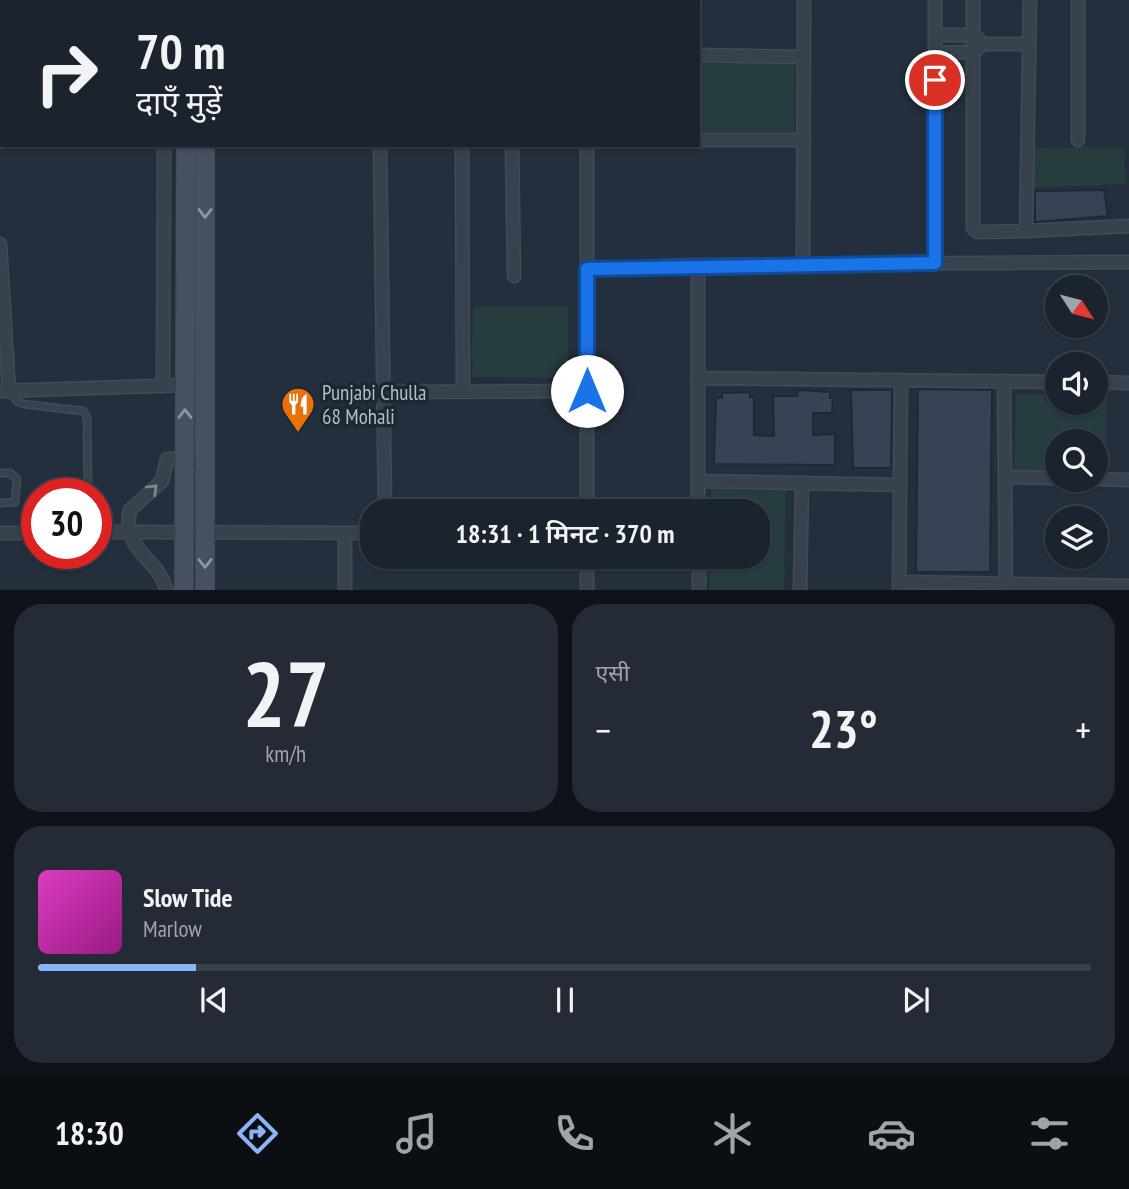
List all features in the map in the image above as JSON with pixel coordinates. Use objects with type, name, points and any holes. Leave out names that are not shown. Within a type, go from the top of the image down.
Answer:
[{"type":"main road","points":[[184,590],[186,147]]},
{"type":"main road","points":[[205,147],[205,590]]},
{"type":"street","points":[[803,264],[804,0]]},
{"type":"street","points":[[935,0],[935,263]]},
{"type":"street","points":[[973,0],[976,44],[974,230],[1026,231],[1129,226]]},
{"type":"street","points":[[1026,231],[1030,0]]},
{"type":"street","points":[[1078,0],[1078,140]]},
{"type":"street","points":[[935,35],[976,44],[1029,44]]},
{"type":"street","points":[[935,53],[976,44]]},
{"type":"street","points":[[700,55],[804,57]]},
{"type":"street","points":[[700,140],[804,140]]},
{"type":"street","points":[[163,386],[164,147]]},
{"type":"street","points":[[380,147],[385,499]]},
{"type":"street","points":[[462,147],[463,392]]},
{"type":"street","points":[[512,147],[514,276]]},
{"type":"street","points":[[587,147],[587,499]]},
{"type":"street","points":[[0,244],[4,391],[185,385]]},
{"type":"street","points":[[587,269],[698,265],[1129,262]]},
{"type":"street","points":[[698,265],[698,499]]},
{"type":"street","points":[[697,378],[1045,382]]},
{"type":"street","points":[[901,380],[899,586],[1006,583],[1129,586]]},
{"type":"street","points":[[1004,381],[1006,583]]},
{"type":"street","points":[[1108,382],[1129,383]]},
{"type":"street","points":[[385,392],[587,391]]},
{"type":"street","points":[[167,590],[162,576],[132,542],[129,532],[130,510],[162,481],[166,461],[173,458],[205,467]]},
{"type":"street","points":[[1005,477],[1045,478]]},
{"type":"street","points":[[1108,479],[1129,480]]},
{"type":"street","points":[[698,481],[900,485]]},
{"type":"street","points":[[800,590],[802,483]]},
{"type":"street","points":[[112,532],[360,533]]},
{"type":"street","points":[[0,533],[21,533]]},
{"type":"street","points":[[345,533],[345,590]]},
{"type":"street","points":[[587,569],[587,590]]},
{"type":"street","points":[[699,569],[699,590]]},
{"type":"lane","points":[[4,391],[23,404],[83,411],[87,417],[89,478]]},
{"type":"lane","points":[[0,473],[10,473],[17,479],[15,502],[0,503]]},
{"type":"green space","points":[[700,61],[795,62],[794,132],[700,132]]},
{"type":"green space","points":[[1124,147],[1126,184],[1030,188],[1031,148]]},
{"type":"green space","points":[[473,307],[568,307],[568,378],[472,377]]},
{"type":"green space","points":[[1016,394],[1045,394],[1045,415],[1106,415],[1106,429],[1045,429],[1045,471],[1014,471]]},
{"type":"green space","points":[[711,489],[786,490],[784,590],[709,590],[710,569],[770,569],[770,499],[711,499]]},
{"type":"building","points":[[1104,190],[1108,216],[1035,222],[1035,191]]},
{"type":"building","points":[[918,389],[992,390],[990,572],[916,572]]},
{"type":"building","points":[[798,390],[830,392],[830,398],[833,398],[832,413],[813,413],[813,435],[835,434],[835,465],[714,464],[716,398],[722,398],[722,393],[750,392],[750,397],[754,396],[754,435],[774,436],[773,396],[797,396]]},
{"type":"building","points":[[851,390],[892,390],[891,468],[853,468]]},
{"type":"place","name":"Punjabi Chulla 68 Mohali","points":[[298,434]]},
{"type":"route","points":[[587,391],[587,269],[935,263],[935,80]]}]
